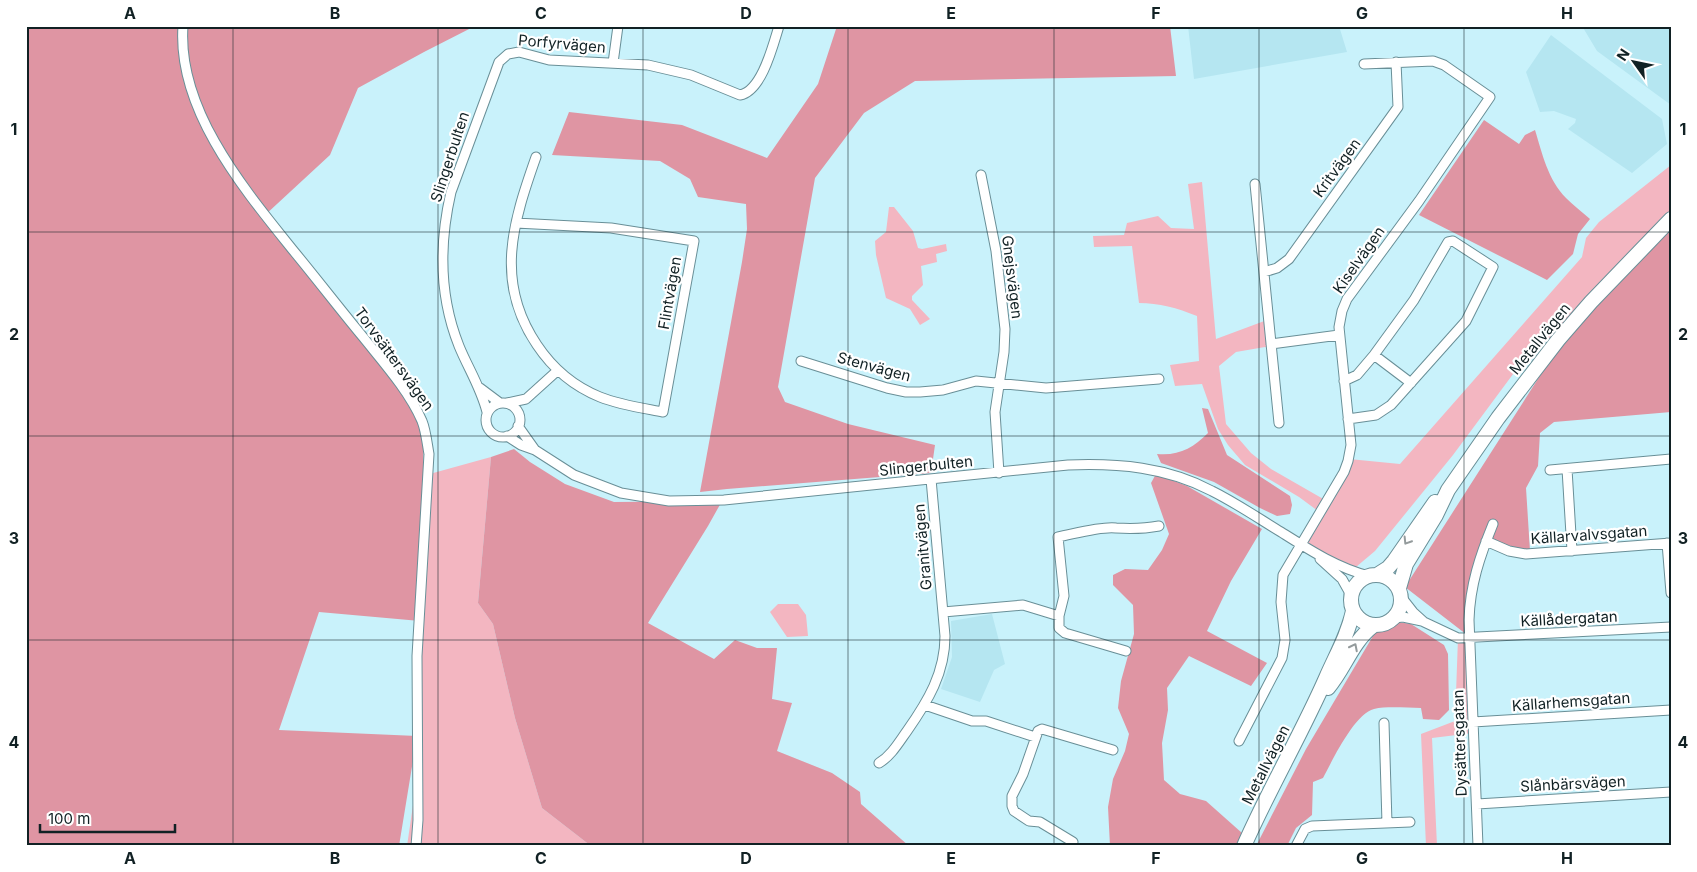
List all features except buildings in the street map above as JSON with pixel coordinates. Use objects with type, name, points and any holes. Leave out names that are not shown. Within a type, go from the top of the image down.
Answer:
[{"type":"main road","name":"Metallvägen","points":[[1244,846],[1318,700],[1343,643],[1353,611],[1351,595],[1359,581],[1388,568],[1428,511],[1448,490],[1498,418],[1558,340],[1626,264],[1671,219]]},
{"type":"main road","name":"Metallvägen","points":[[1318,700],[1342,669],[1356,641],[1373,626],[1384,624],[1394,618],[1400,609],[1400,593],[1406,564],[1436,515],[1448,490]]},
{"type":"main road","points":[[1373,575],[1392,580],[1400,593]]},
{"type":"main road","points":[[1353,611],[1361,621],[1373,626]]},
{"type":"street","name":"Torvsättersvägen","points":[[183,26],[184,61],[192,91],[213,138],[228,165],[257,205],[378,356],[414,405],[425,430],[429,454],[417,656],[418,820],[416,846]]},
{"type":"street","name":"Porfyrvägen","points":[[613,63],[618,26]]},
{"type":"street","name":"Porfyrvägen","points":[[492,79],[499,62],[513,52],[525,53],[549,60],[648,65],[675,70],[700,78],[735,94],[744,94],[752,88],[765,67],[779,26]]},
{"type":"street","name":"Kiselvägen","points":[[1239,741],[1282,658],[1285,640],[1281,583],[1286,568],[1344,472],[1350,450],[1339,335],[1340,316],[1347,299],[1419,201],[1490,97],[1438,62],[1428,60],[1396,62]]},
{"type":"street","points":[[1364,64],[1396,62]]},
{"type":"street","name":"Kritvägen","points":[[1264,272],[1277,268],[1289,259],[1398,107],[1396,62]]},
{"type":"street","name":"Slingerbulten","points":[[487,412],[480,388],[468,367],[451,325],[444,288],[442,251],[446,214],[451,192],[492,79]]},
{"type":"street","name":"Flintvägen","points":[[516,223],[611,228],[694,241],[663,412],[601,398],[580,387],[557,371],[531,336],[524,323],[514,295],[510,264],[516,223],[536,157]]},
{"type":"street","name":"Gnejsvägen","points":[[981,175],[996,251],[1005,329],[995,426],[999,472]]},
{"type":"street","points":[[1255,184],[1279,424]]},
{"type":"street","points":[[1344,381],[1357,375],[1374,355],[1414,300],[1448,242],[1453,241],[1493,267],[1466,321],[1411,383],[1384,411],[1365,418],[1348,419]]},
{"type":"street","points":[[1271,344],[1339,335]]},
{"type":"street","points":[[1374,355],[1411,383]]},
{"type":"street","name":"Stenvägen","points":[[802,361],[887,388],[906,392],[934,391],[976,381],[999,383]]},
{"type":"street","points":[[526,399],[495,404],[487,412],[486,419],[489,430],[496,435],[507,436],[513,433],[518,426],[519,415],[526,399],[557,371]]},
{"type":"street","points":[[999,383],[1046,388],[1159,378]]},
{"type":"street","name":"Slingerbulten","points":[[480,388],[503,403]]},
{"type":"street","points":[[503,403],[514,408],[519,415]]},
{"type":"street","name":"Slingerbulten","points":[[518,426],[535,450]]},
{"type":"street","name":"Slingerbulten","points":[[507,436],[535,450],[560,468],[597,485],[638,497],[669,501],[724,500],[1093,464],[1134,466],[1166,473],[1211,490],[1310,550],[1350,570],[1373,575]]},
{"type":"street","points":[[1550,470],[1671,459]]},
{"type":"street","points":[[1568,469],[1572,551]]},
{"type":"street","name":"Granitvägen","points":[[879,762],[889,754],[925,705],[936,684],[943,660],[945,649],[943,612],[931,479]]},
{"type":"street","name":"Dysättersgatan","points":[[1478,846],[1469,620],[1472,587],[1493,524]]},
{"type":"street","points":[[1126,650],[1065,633],[1059,628],[1059,616],[1064,596],[1058,538],[1107,528],[1134,530],[1159,526]]},
{"type":"street","name":"Källarvalvsgatan","points":[[1486,542],[1509,551],[1526,554],[1669,543],[1671,592]]},
{"type":"street","name":"Slingerbulten","points":[[1310,550],[1342,579],[1351,595]]},
{"type":"street","points":[[1400,593],[1413,612],[1424,622],[1454,638],[1470,638]]},
{"type":"street","points":[[943,612],[1023,605],[1059,616]]},
{"type":"street","points":[[1394,618],[1424,622]]},
{"type":"street","name":"Källådergatan","points":[[1470,638],[1671,627]]},
{"type":"street","points":[[925,705],[972,721],[986,721],[1036,737]]},
{"type":"street","name":"Källarhemsgatan","points":[[1473,722],[1671,710]]},
{"type":"street","points":[[1384,723],[1387,823]]},
{"type":"street","points":[[1072,842],[1040,822],[1029,821],[1014,812],[1012,806],[1012,796],[1023,774],[1038,731],[1042,729],[1113,750]]},
{"type":"street","name":"Slånbärsvägen","points":[[1476,804],[1671,792]]},
{"type":"street","points":[[1296,846],[1305,829],[1312,826],[1410,822]]},
{"type":"shaded area","points":[[26,26],[475,26],[358,88],[330,155],[264,216],[364,331],[424,426],[420,621],[319,612],[279,730],[417,736],[399,846],[26,846]]},
{"type":"shaded area","points":[[837,26],[1170,26],[1176,76],[915,81],[864,113],[815,178],[778,387],[785,402],[848,424],[935,445],[931,473],[700,492],[742,262],[747,229],[746,204],[698,197],[690,179],[660,161],[552,155],[569,112],[682,125],[767,158],[818,84]]},
{"type":"shaded area","points":[[1188,26],[1339,26],[1347,52],[1194,79]]},
{"type":"shaded area","points":[[1582,26],[1671,26],[1671,105],[1597,51]]},
{"type":"shaded area","points":[[1551,35],[1662,119],[1667,144],[1632,173],[1568,129],[1575,123],[1576,119],[1554,111],[1540,112],[1526,72]]},
{"type":"shaded area","points":[[1484,120],[1519,144],[1525,135],[1535,130],[1550,175],[1566,198],[1590,219],[1578,234],[1573,254],[1547,280],[1419,215]]},
{"type":"shaded area","points":[[1671,165],[1671,214],[1582,310],[1522,362],[1453,455],[1375,551],[1356,567],[1300,544],[1318,511],[1299,497],[1245,465],[1228,445],[1218,429],[1202,384],[1175,386],[1170,365],[1199,361],[1197,316],[1168,306],[1139,303],[1132,246],[1094,247],[1093,236],[1124,235],[1127,223],[1158,216],[1171,228],[1194,229],[1188,184],[1202,182],[1216,339],[1267,320],[1271,349],[1265,347],[1236,352],[1219,366],[1226,424],[1251,453],[1271,469],[1325,500],[1349,459],[1400,464],[1582,257],[1586,238],[1599,222]]},
{"type":"shaded area","points":[[889,207],[894,207],[913,231],[918,248],[922,249],[946,244],[947,251],[936,254],[937,262],[921,266],[923,285],[912,296],[912,300],[930,319],[920,325],[910,309],[886,298],[876,255],[875,241],[886,232]]},
{"type":"shaded area","points":[[1671,218],[1671,412],[1554,422],[1540,433],[1538,466],[1526,488],[1530,551],[1488,540],[1479,552],[1471,638],[1405,587],[1582,310]]},
{"type":"shaded area","points":[[1202,408],[1208,409],[1227,455],[1290,496],[1292,505],[1290,514],[1277,516],[1214,482],[1161,463],[1157,454],[1172,454],[1185,450],[1197,443],[1208,433]]},
{"type":"shaded area","points":[[514,449],[530,462],[565,484],[614,502],[722,501],[648,623],[714,659],[735,640],[757,648],[777,648],[772,699],[792,703],[777,751],[832,773],[860,792],[861,804],[909,846],[591,846],[542,808],[515,718],[493,624],[478,603],[491,457]]},
{"type":"shaded area","points":[[491,457],[478,603],[493,624],[515,718],[542,808],[591,846],[407,846],[417,778],[426,475]]},
{"type":"shaded area","points":[[1156,474],[1187,486],[1262,529],[1231,581],[1207,631],[1267,663],[1251,686],[1189,656],[1167,688],[1168,710],[1162,743],[1164,780],[1180,794],[1206,801],[1242,833],[1236,846],[1110,846],[1108,807],[1113,779],[1125,751],[1129,734],[1118,708],[1121,681],[1134,634],[1133,605],[1113,585],[1113,575],[1125,569],[1148,570],[1162,550],[1169,534],[1151,483]]},
{"type":"shaded area","points":[[778,604],[798,604],[806,615],[808,636],[787,637],[770,612]]},
{"type":"shaded area","points":[[992,614],[1005,664],[994,670],[980,702],[941,689],[952,657],[951,621]]},
{"type":"shaded area","points":[[1391,621],[1411,624],[1444,645],[1448,654],[1449,710],[1439,720],[1423,719],[1421,708],[1385,708],[1367,712],[1352,728],[1323,778],[1313,782],[1312,815],[1296,828],[1287,846],[1256,846],[1306,749],[1376,631]]},
{"type":"shaded area","points":[[1458,638],[1471,638],[1473,733],[1432,738],[1437,846],[1426,846],[1421,734],[1455,721]]}]
